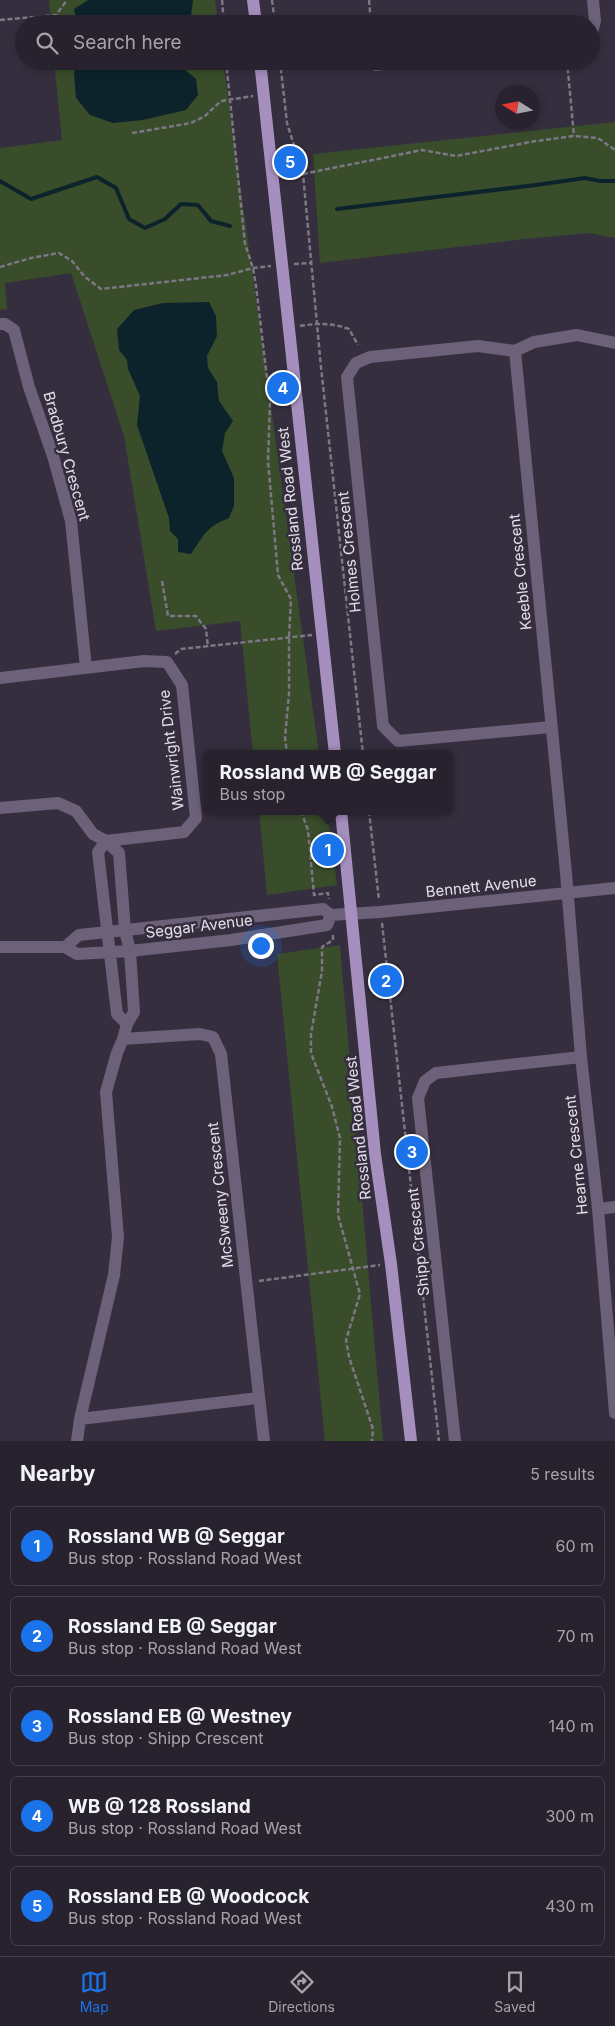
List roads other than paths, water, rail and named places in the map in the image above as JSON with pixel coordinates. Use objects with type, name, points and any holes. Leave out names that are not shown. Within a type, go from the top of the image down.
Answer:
[{"type":"main road","points":[[253,0],[255,15]]},
{"type":"main road","name":"Rossland Road West","points":[[261,70],[335,750]]},
{"type":"main road","name":"Rossland Road West","points":[[341,815],[375,1154],[391,1264],[411,1441]]},
{"type":"street","points":[[593,0],[594,15]]},
{"type":"street","name":"Bradbury Crescent","points":[[0,324],[5,324],[14,330],[71,521],[86,668]]},
{"type":"street","points":[[515,351],[534,342],[577,336],[615,343]]},
{"type":"street","name":"Holmes Crescent","points":[[515,351],[478,346],[370,357],[356,363],[347,377],[383,726],[398,741],[551,728]]},
{"type":"street","name":"Keeble Crescent","points":[[515,351],[567,894]]},
{"type":"street","name":"Wainwright Drive","points":[[86,668],[144,661],[166,662],[182,685],[196,818],[184,832],[106,841]]},
{"type":"street","points":[[0,678],[86,668]]},
{"type":"street","points":[[0,808],[58,803],[76,811],[93,834],[106,841],[119,852],[125,930],[130,951],[134,1012],[127,1024],[124,1039],[117,1053],[106,1092],[118,1237],[114,1275],[80,1419],[77,1441]]},
{"type":"street","points":[[106,841],[98,852],[106,932],[117,1014],[127,1024]]},
{"type":"street","name":"Bennett Avenue","points":[[351,914],[615,888]]},
{"type":"street","name":"Hearne Crescent","points":[[567,894],[581,1057],[598,1209],[615,1413]]},
{"type":"street","name":"Seggar Avenue","points":[[65,947],[79,935],[323,909],[331,915],[351,914]]},
{"type":"street","name":"Seggar Avenue","points":[[0,947],[65,947],[78,954],[130,951],[231,940],[327,925],[331,915]]},
{"type":"street","name":"McSweeny Crescent","points":[[124,1039],[200,1034],[213,1037],[221,1054],[264,1441]]},
{"type":"street","name":"Shipp Crescent","points":[[456,1441],[418,1098],[425,1081],[436,1072],[581,1057]]},
{"type":"street","points":[[598,1209],[615,1207]]},
{"type":"street","points":[[80,1419],[258,1398]]},
{"type":"water","points":[[88,0],[193,0],[191,15],[75,15],[74,9]]},
{"type":"water","points":[[74,70],[185,70],[196,79],[198,95],[186,110],[143,120],[113,123],[90,115],[76,98]]},
{"type":"water","points":[[209,302],[216,316],[217,336],[207,356],[208,368],[217,382],[219,401],[233,421],[225,433],[222,451],[234,478],[234,506],[229,518],[210,528],[191,554],[178,552],[178,539],[170,531],[169,518],[137,425],[140,396],[128,369],[127,360],[119,350],[117,329],[134,310],[163,303]]},
{"type":"waterway","points":[[0,181],[31,199],[97,177],[116,188],[129,219],[145,228],[165,219],[181,204],[198,205],[211,221],[230,226]]},
{"type":"waterway","points":[[337,209],[585,178],[615,181]]},
{"type":"place","name":"Rossland EB @ Woodcock","points":[[290,162]]},
{"type":"place","name":"WB @ 128 Rossland","points":[[283,388]]},
{"type":"place","name":"Rossland WB @ Seggar","points":[[328,850]]},
{"type":"place","name":"Rossland EB @ Seggar","points":[[386,981]]},
{"type":"place","name":"Rossland EB @ Westney","points":[[412,1152]]}]
